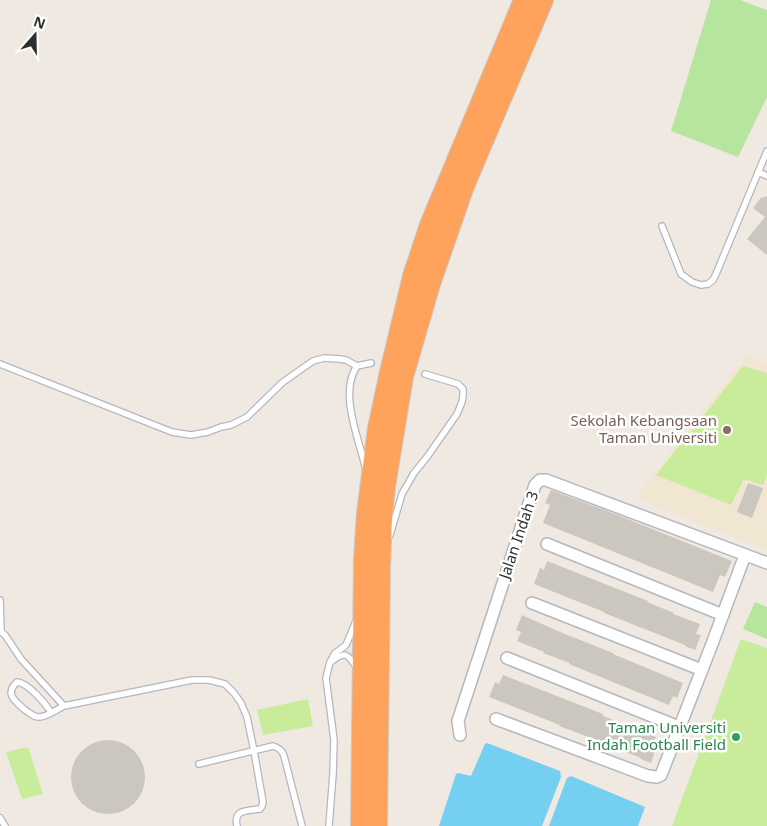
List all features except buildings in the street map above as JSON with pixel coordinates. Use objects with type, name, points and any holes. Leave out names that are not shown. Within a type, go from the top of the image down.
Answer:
[{"type":"highway","points":[[361,826],[364,559],[367,513],[378,428],[413,276],[430,225],[524,0]]},
{"type":"highway","points":[[379,821],[382,517],[402,378],[430,284],[464,186],[543,0]]},
{"type":"street","name":"Jalan Indah 3","points":[[460,735],[458,721],[535,486],[540,480],[546,480],[767,563]]},
{"type":"street","points":[[547,544],[723,615]]},
{"type":"street","points":[[496,719],[652,777],[657,777],[663,771],[745,555]]},
{"type":"street","points":[[532,603],[702,670]]},
{"type":"street","points":[[507,658],[679,726]]},
{"type":"lane","points":[[662,226],[681,274],[692,282],[701,285],[708,284],[716,274],[767,151]]},
{"type":"lane","points":[[758,172],[767,176]]},
{"type":"lane","points":[[0,364],[172,432],[191,435],[208,432],[247,417],[283,382],[313,361],[324,358],[340,359],[357,366],[372,363]]},
{"type":"lane","points":[[357,366],[353,373],[349,396],[351,411],[366,467],[367,513]]},
{"type":"lane","points":[[380,568],[402,494],[414,473],[456,414],[462,402],[462,388],[458,384],[425,374]]},
{"type":"lane","points":[[0,600],[1,631],[21,659],[64,706]]},
{"type":"lane","points":[[329,826],[334,740],[326,678],[330,662],[335,653],[346,645],[364,605]]},
{"type":"lane","points":[[330,662],[338,655],[347,656],[364,677]]},
{"type":"lane","points":[[51,712],[46,704],[24,684],[17,682],[13,685],[11,690],[13,700],[34,716],[42,716],[51,712],[64,706],[192,680],[209,680],[225,684],[241,703],[246,717],[254,751],[262,806],[260,809],[237,815],[235,819],[237,826]]},
{"type":"lane","points":[[199,764],[273,746],[277,747],[284,756],[302,826]]},
{"type":"lane","points":[[0,818],[5,826]]},
{"type":"shaded area","name":"Sekolah Kebangsaan Taman Universiti","points":[[746,355],[767,363],[767,551],[635,498]]},
{"type":"green space","points":[[711,0],[740,0],[767,10],[767,97],[738,157],[671,131]]},
{"type":"green space","name":"Sekolah Kebangsaan Taman Universiti","points":[[743,366],[767,373],[767,474],[763,485],[744,479],[731,505],[656,475]]},
{"type":"green space","points":[[755,602],[767,607],[767,639],[743,629]]},
{"type":"green space","name":"Taman Universiti Indah Football Field","points":[[741,639],[767,648],[767,826],[672,826]]},
{"type":"green space","points":[[308,699],[313,726],[263,735],[257,710]]},
{"type":"green space","points":[[28,747],[43,794],[22,799],[6,752]]},
{"type":"water","points":[[487,743],[560,771],[561,777],[542,826],[439,826],[456,774],[471,776]]},
{"type":"water","points":[[571,776],[645,807],[638,826],[549,826],[567,778]]},
{"type":"place","name":"Sekolah Kebangsaan Taman Universiti","points":[[727,430]]},
{"type":"place","name":"Taman Universiti Indah Football Field","points":[[736,737]]}]
